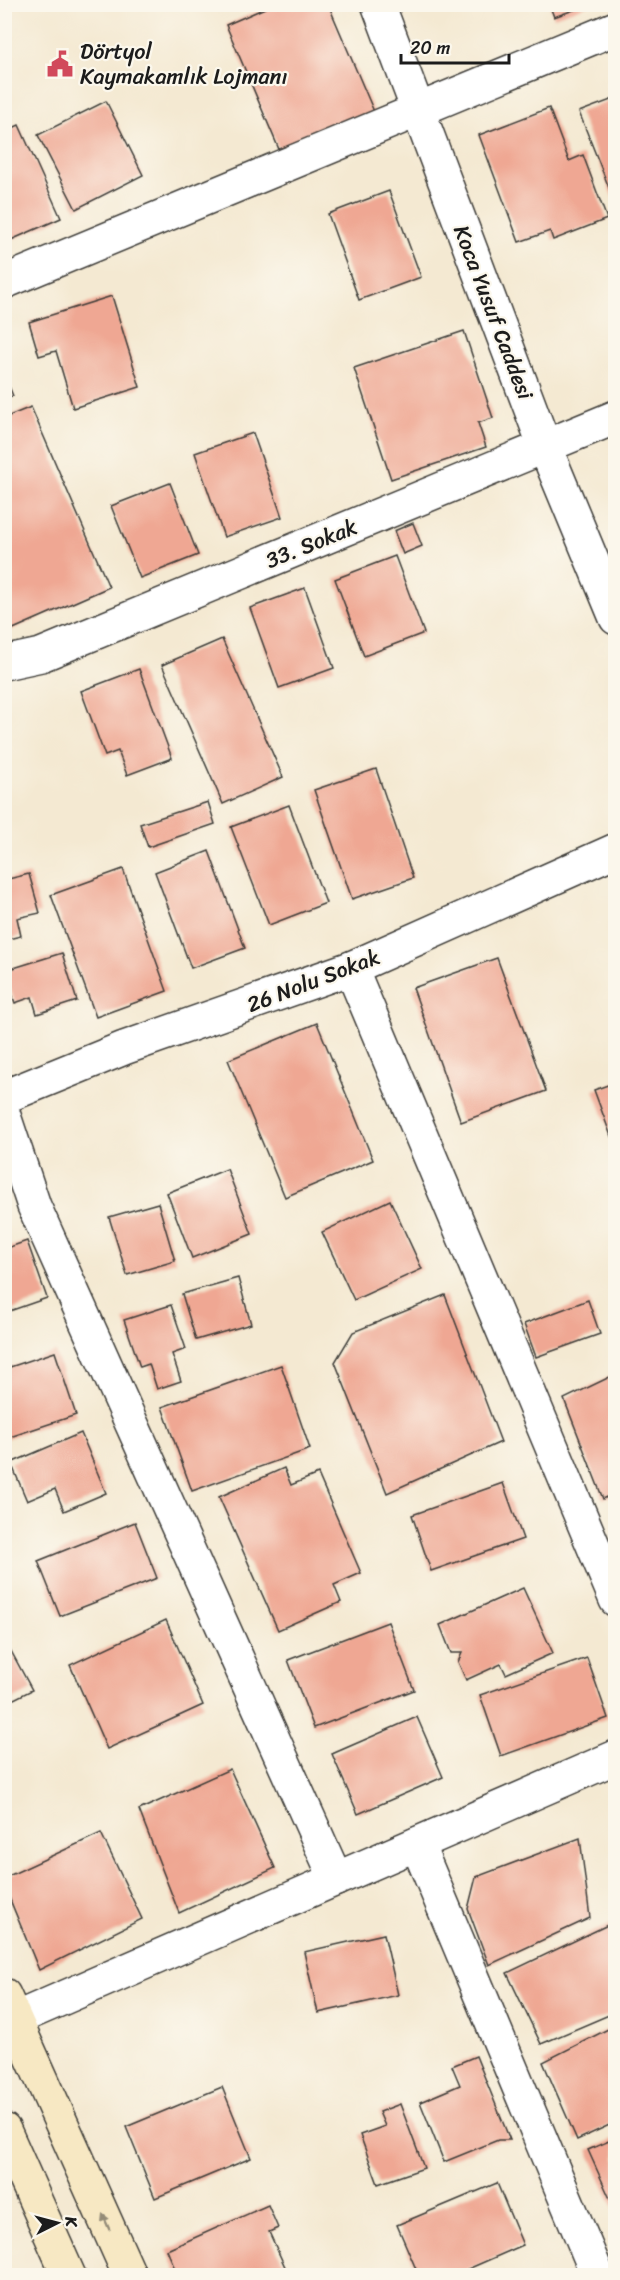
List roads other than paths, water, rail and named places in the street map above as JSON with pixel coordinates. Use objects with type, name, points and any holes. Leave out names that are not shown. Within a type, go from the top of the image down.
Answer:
[{"type":"main road","points":[[10,2007],[130,2276]]},
{"type":"main road","points":[[4,2130],[69,2276]]},
{"type":"street","name":"Koca Yusuf Caddesi","points":[[378,4],[545,447],[615,618]]},
{"type":"street","points":[[4,282],[615,28]]},
{"type":"street","name":"33. Sokak","points":[[4,663],[41,655],[615,417]]},
{"type":"street","name":"26 Nolu Sokak","points":[[4,1097],[124,1048],[351,968],[615,850]]},
{"type":"street","points":[[351,968],[615,1600]]},
{"type":"street","points":[[4,1116],[34,1206],[336,1879]]},
{"type":"street","points":[[10,2007],[336,1879],[615,1757]]},
{"type":"street","points":[[417,1844],[598,2276]]},
{"type":"place","name":"Dörtyol Kaymakamlık Lojmanı","points":[[60,64]]}]
